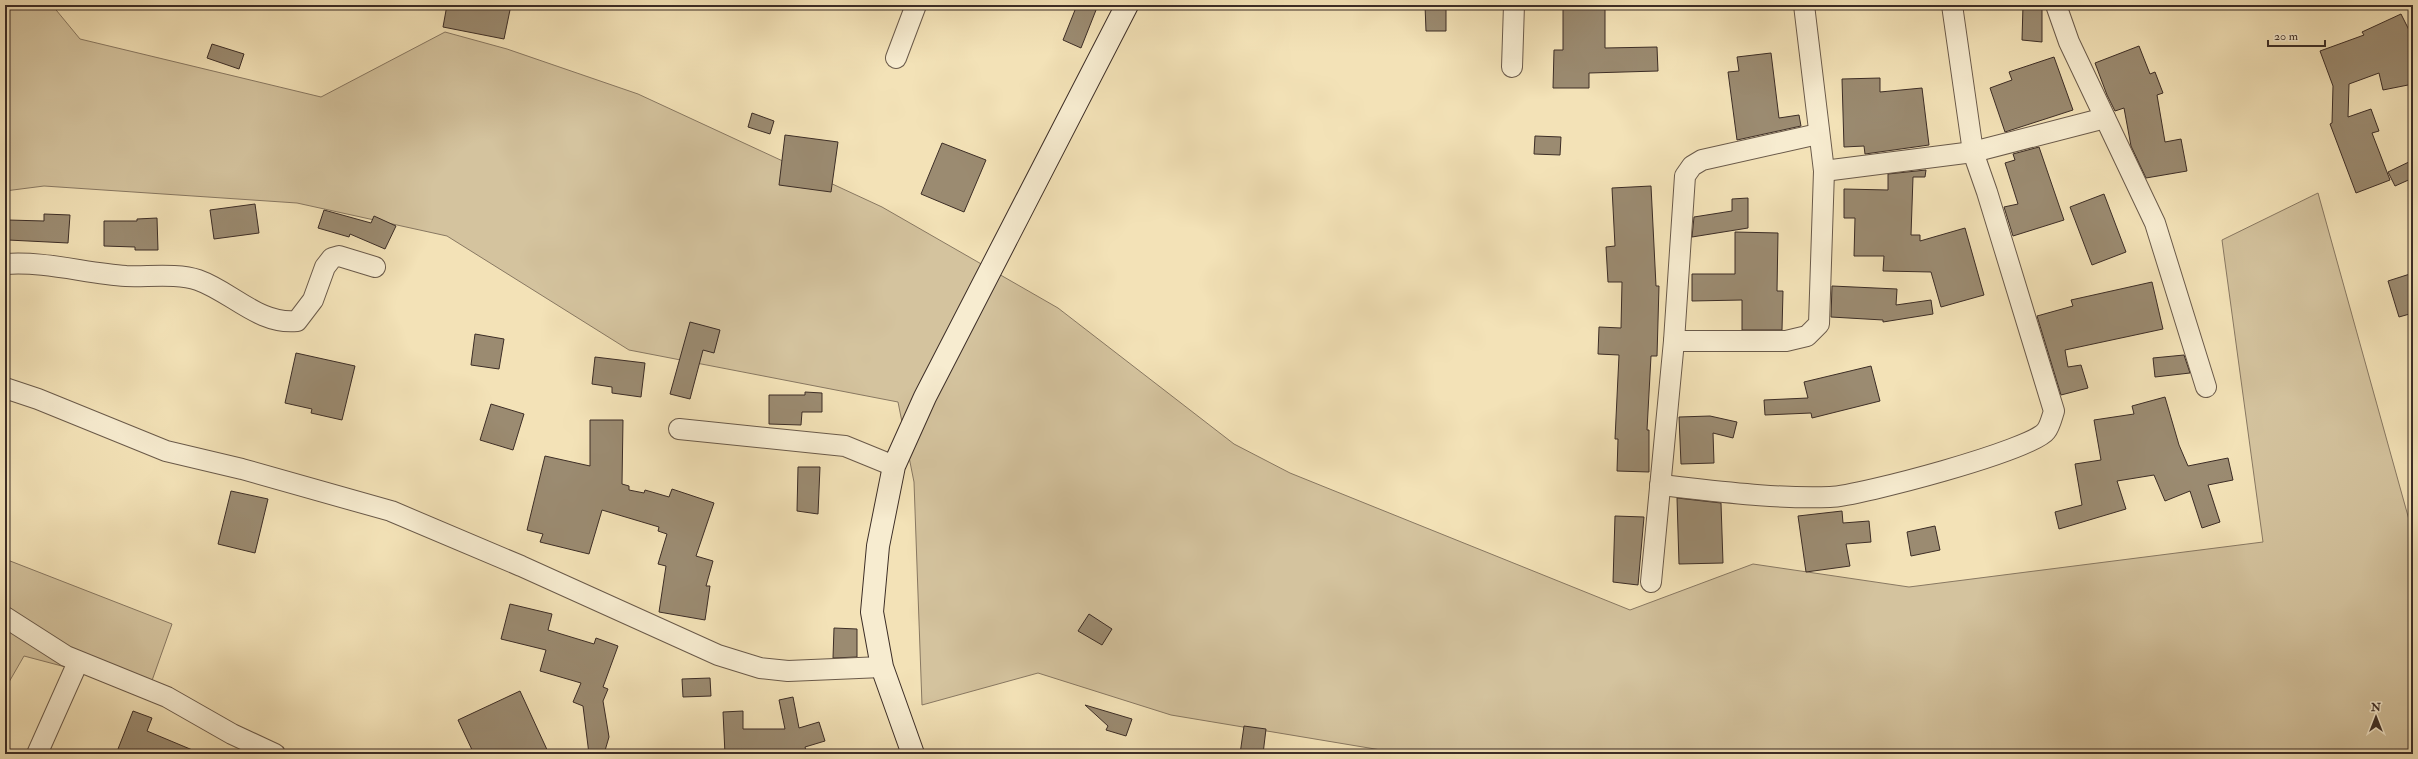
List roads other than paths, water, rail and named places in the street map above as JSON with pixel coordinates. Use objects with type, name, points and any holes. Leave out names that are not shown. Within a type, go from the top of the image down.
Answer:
[{"type":"street","points":[[896,58],[916,5]]},
{"type":"street","points":[[913,754],[882,667],[872,612],[878,546],[894,466],[925,397],[1127,5]]},
{"type":"street","points":[[1512,67],[1514,5]]},
{"type":"street","points":[[1674,341],[1786,341],[1807,336],[1819,324],[1824,171],[1818,134],[1804,5]]},
{"type":"street","points":[[1660,485],[1789,498],[1832,497],[1882,487],[1960,466],[2031,442],[2046,431],[2054,411],[1987,192],[1973,152],[1952,5]]},
{"type":"street","points":[[2056,5],[2069,42],[2155,223],[2206,387]]},
{"type":"street","points":[[1824,171],[1973,152],[2105,118]]},
{"type":"street","points":[[1651,582],[1674,341],[1685,176],[1692,166],[1702,160],[1818,134]]},
{"type":"street","points":[[5,264],[22,263],[126,276],[197,279],[218,288],[271,320],[284,322],[297,321],[313,300],[325,267],[332,258],[339,256],[375,267]]},
{"type":"street","points":[[5,388],[38,399],[166,451],[242,469],[391,510],[521,566],[718,655],[760,668],[788,671],[882,667]]},
{"type":"street","points":[[679,429],[845,446],[894,466]]},
{"type":"street","points":[[5,617],[78,662],[166,697],[232,734],[275,754]]},
{"type":"street","points":[[37,754],[78,662]]}]
